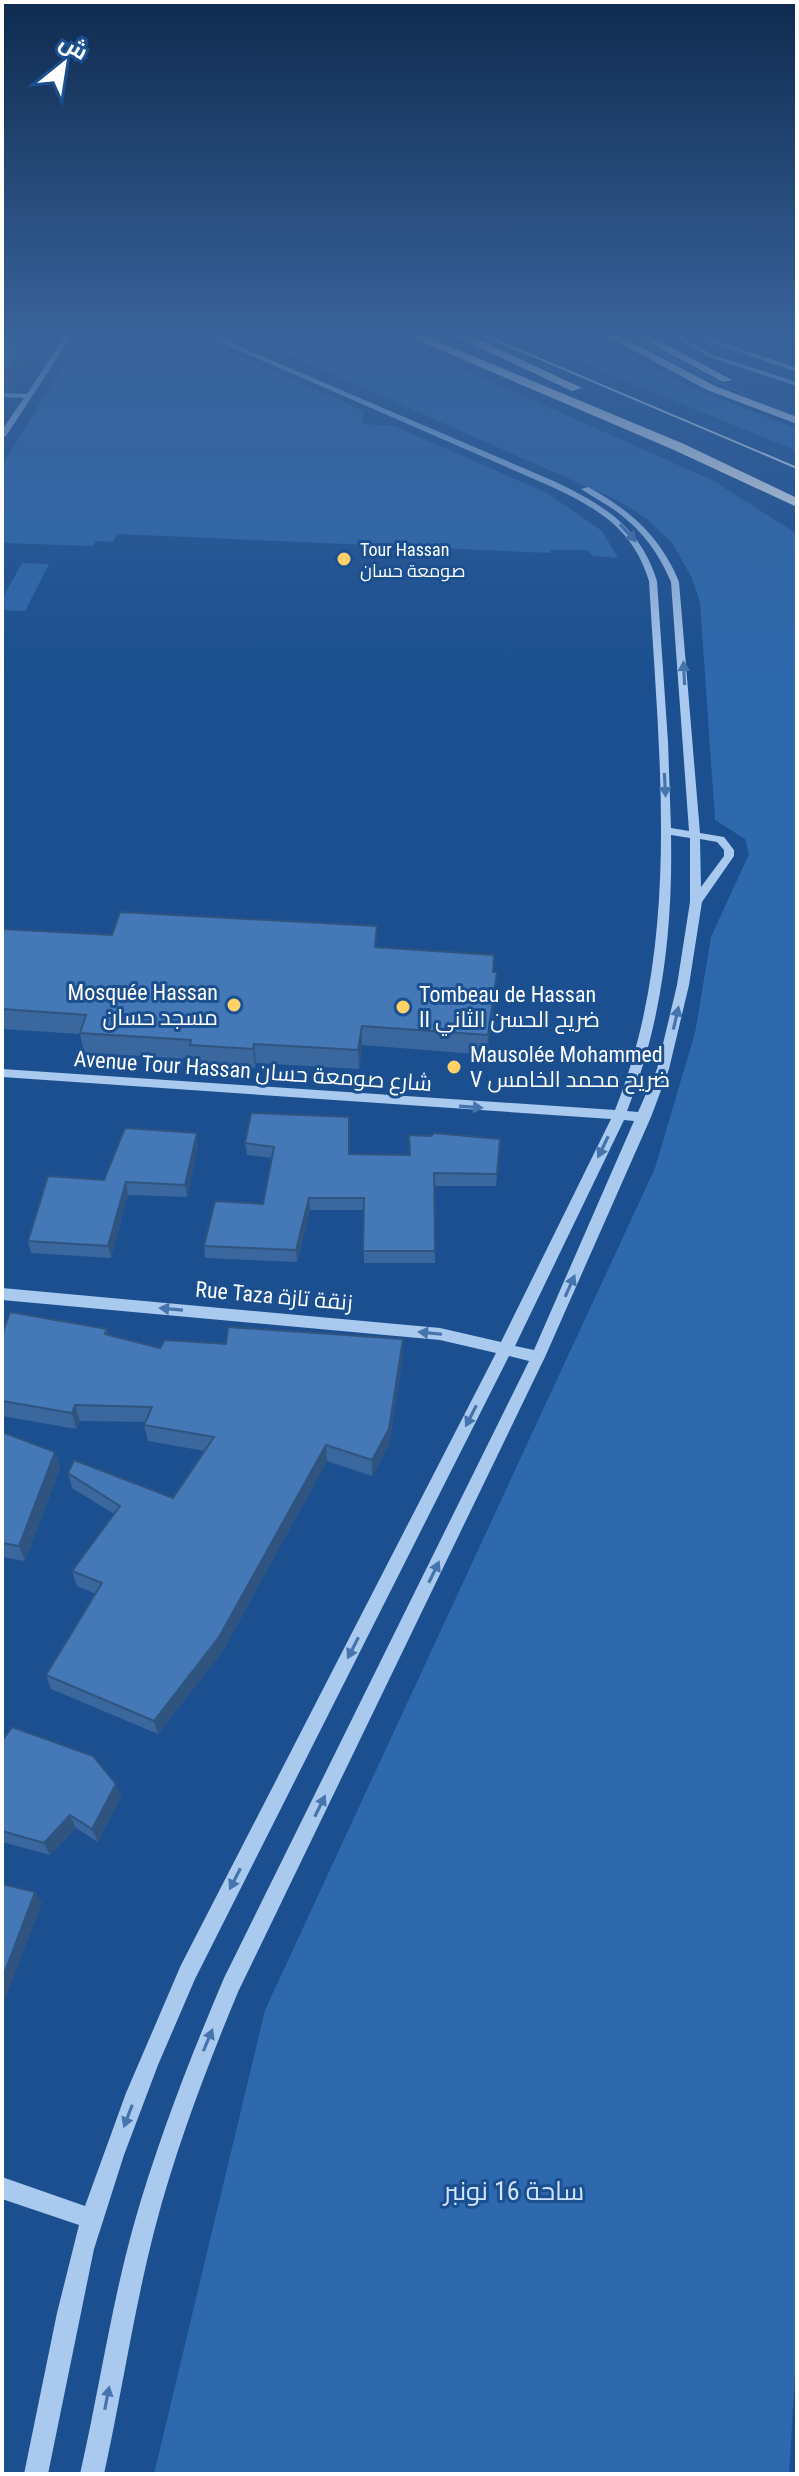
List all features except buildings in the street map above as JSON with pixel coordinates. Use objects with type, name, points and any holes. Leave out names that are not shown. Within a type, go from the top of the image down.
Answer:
[{"type":"highway","points":[[682,450],[704,468],[797,521]]},
{"type":"highway","points":[[684,450],[797,503]]},
{"type":"highway","points":[[710,450],[797,489]]},
{"type":"street","points":[[36,2474],[64,2331],[92,2219],[139,2088],[188,1972],[507,1347],[620,1113],[634,1082],[652,1010],[661,944],[667,831],[650,567],[635,540],[594,504],[473,450]]},
{"type":"street","points":[[92,2474],[145,2226],[200,2058],[231,1985],[538,1357],[644,1117],[674,1027],[696,902],[695,834],[675,582],[653,538],[625,512],[585,489],[493,450]]},
{"type":"street","points":[[667,831],[720,839],[729,850],[729,856],[696,902]]},
{"type":"street","name":"Avenue Tour Hassan شارع صومعة حسان","points":[[2,1073],[644,1117]]},
{"type":"street","name":"Rue Taza زنقة تازة","points":[[2,1294],[440,1334],[507,1347],[538,1357]]},
{"type":"street","points":[[2,2188],[92,2219]]},
{"type":"green space","points":[[12,450],[448,450],[547,493],[602,531],[618,558],[593,556],[586,550],[551,550],[550,553],[117,534],[113,542],[96,541],[93,546],[2,543],[2,465]]},
{"type":"green space","name":"ساحة 16 نونبر","points":[[503,450],[644,450],[714,481],[797,534],[797,2345],[789,2474],[154,2474],[265,2010],[655,1168],[695,1033],[711,937],[749,854],[745,839],[715,820],[700,602],[692,578],[673,544],[647,519],[617,500]]},
{"type":"green space","points":[[22,563],[49,564],[25,611],[2,610],[2,599]]},
{"type":"tram line","points":[[753,450],[797,468]]},
{"type":"place","name":"Tour Hassan صومعة حسان","points":[[344,559]]},
{"type":"place","name":"Mosquée Hassan مسجد حسان","points":[[234,1005]]},
{"type":"place","name":"Tombeau de Hassan II ضريح الحسن الثاني","points":[[403,1007]]},
{"type":"place","name":"Mausolée Mohammed V ضريح محمد الخامس","points":[[454,1067]]}]
